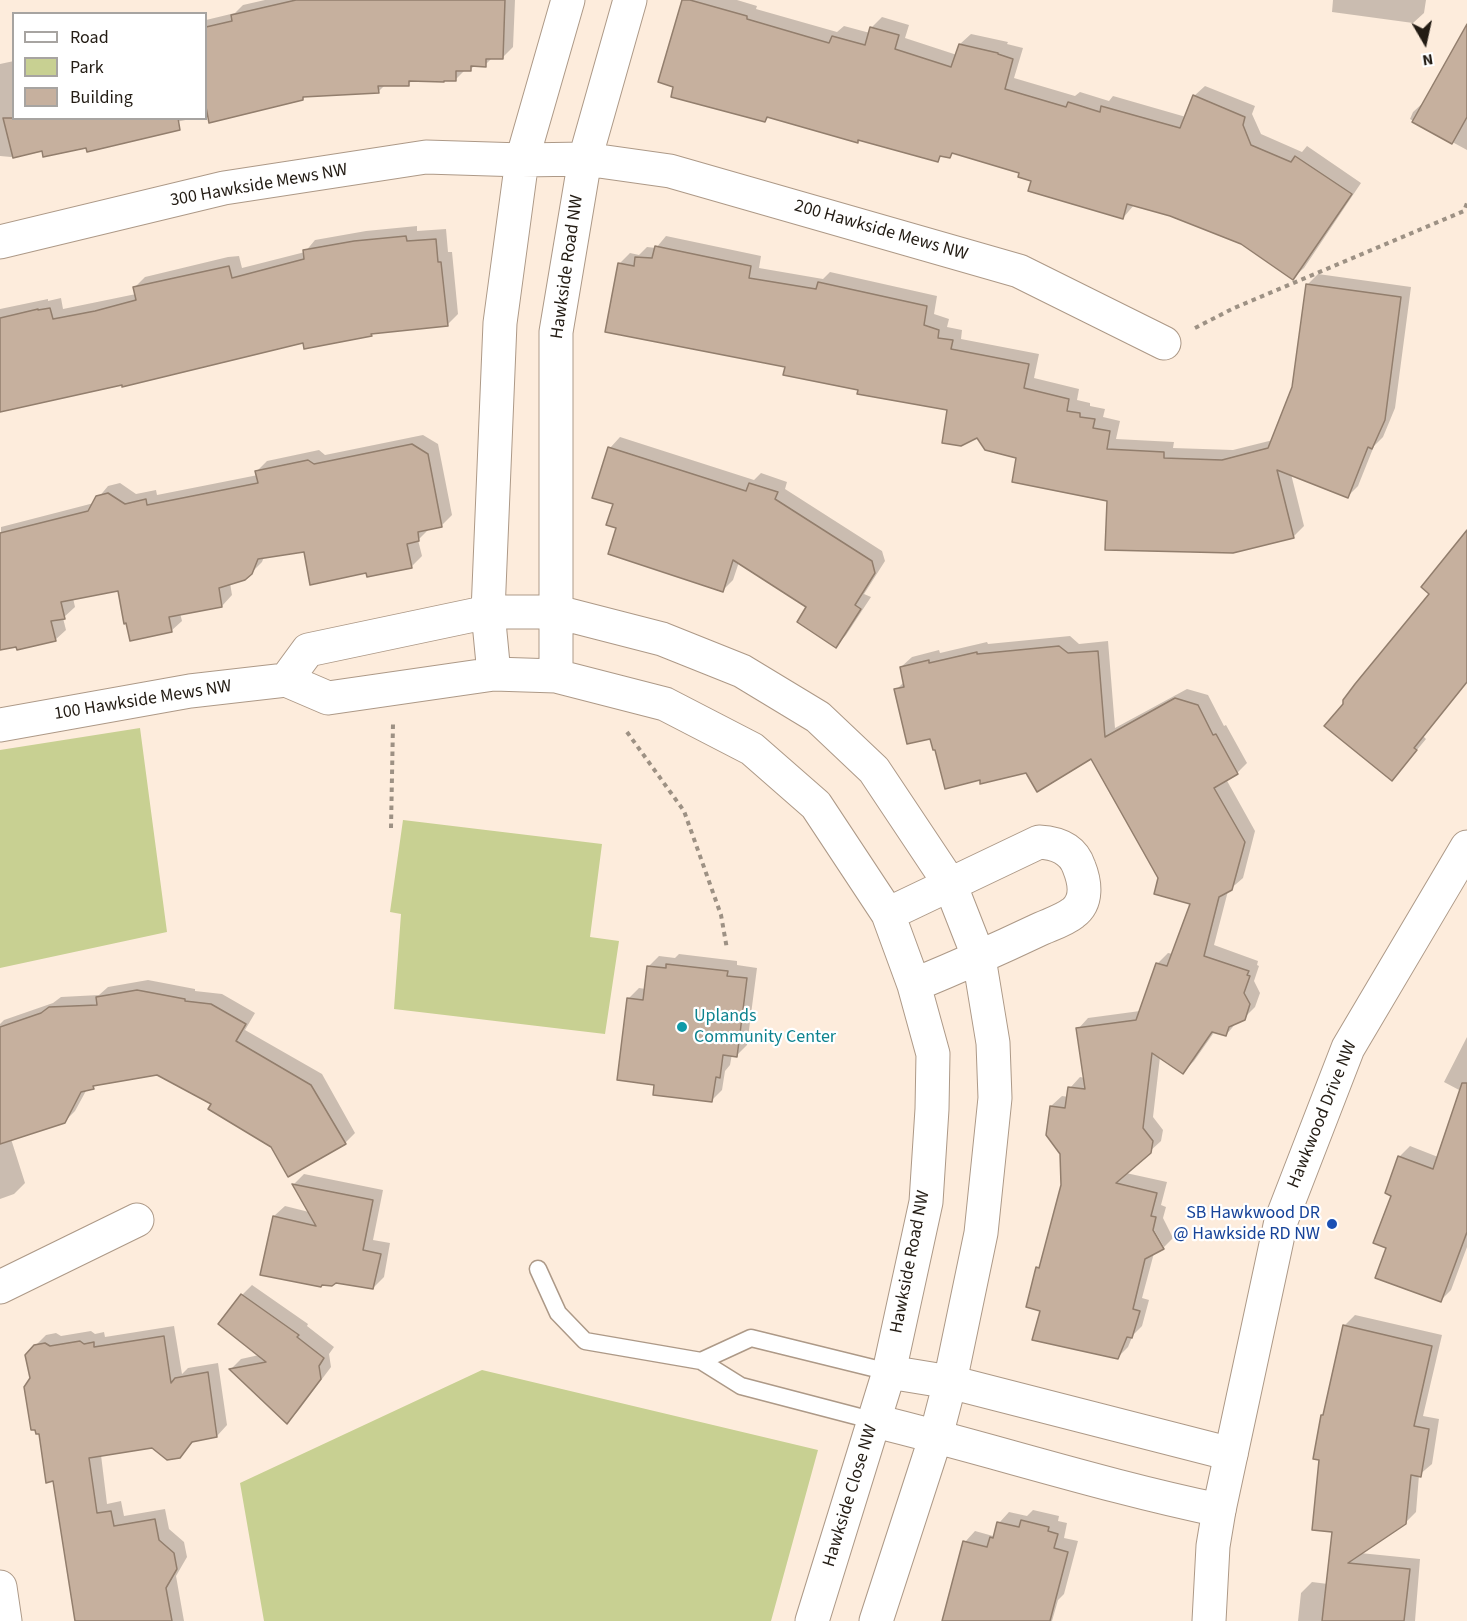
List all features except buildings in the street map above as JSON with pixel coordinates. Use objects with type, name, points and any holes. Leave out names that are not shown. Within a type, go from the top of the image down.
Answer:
[{"type":"street","points":[[494,674],[488,612],[500,323],[522,160],[568,0]]},
{"type":"street","name":"Hawkside Road NW","points":[[556,676],[556,332],[585,159],[630,0]]},
{"type":"street","name":"300 Hawkside Mews NW","points":[[0,242],[224,188],[426,158],[522,160]]},
{"type":"street","name":"200 Hawkside Mews NW","points":[[522,160],[585,159],[670,171],[1019,271],[1164,343]]},
{"type":"street","points":[[286,680],[308,650],[488,612],[557,612],[662,639],[742,671],[818,717],[874,770],[950,884],[979,958],[993,1042],[995,1098],[981,1233],[950,1382],[936,1436],[876,1621]]},
{"type":"street","name":"Hawkside Road NW","points":[[494,674],[556,676],[665,704],[752,749],[816,805],[888,914],[914,985],[933,1054],[926,1202],[889,1372]]},
{"type":"street","name":"100 Hawkside Mews NW","points":[[0,725],[190,691],[286,680],[328,698],[494,674]]},
{"type":"street","points":[[888,914],[1040,842],[1053,843],[1067,849],[1077,860],[1083,877],[1084,897],[1074,912],[979,958],[914,985]]},
{"type":"street","name":"Hawkwood Drive NW","points":[[1209,1621],[1213,1546],[1281,1221],[1348,1048],[1467,847]]},
{"type":"street","points":[[0,1287],[137,1220]]},
{"type":"street","points":[[889,1372],[950,1382],[1231,1454]]},
{"type":"street","name":"Hawkside Close NW","points":[[812,1621],[889,1372]]},
{"type":"street","points":[[875,1421],[1174,1501],[1220,1510]]},
{"type":"street","points":[[0,1587],[5,1621]]},
{"type":"lane","points":[[538,1269],[558,1312],[585,1341],[701,1361],[741,1386],[875,1421]]},
{"type":"lane","points":[[701,1361],[751,1338],[889,1372]]},
{"type":"path","points":[[1164,343],[1234,308],[1464,211],[1467,202]]},
{"type":"path","points":[[391,828],[393,720],[396,710],[392,688]]},
{"type":"path","points":[[616,693],[612,713],[644,753],[684,811],[721,915],[727,949]]},
{"type":"green space","points":[[140,728],[167,932],[0,968],[0,750]]},
{"type":"green space","points":[[403,820],[602,844],[590,937],[619,941],[605,1034],[394,1009],[401,914],[390,912]]},
{"type":"green space","points":[[482,1370],[818,1450],[771,1621],[264,1621],[240,1483]]},
{"type":"place","name":"Uplands Community Center","points":[[682,1027]]},
{"type":"place","name":"SB Hawkwood DR @ Hawkside RD NW","points":[[1332,1224]]}]
